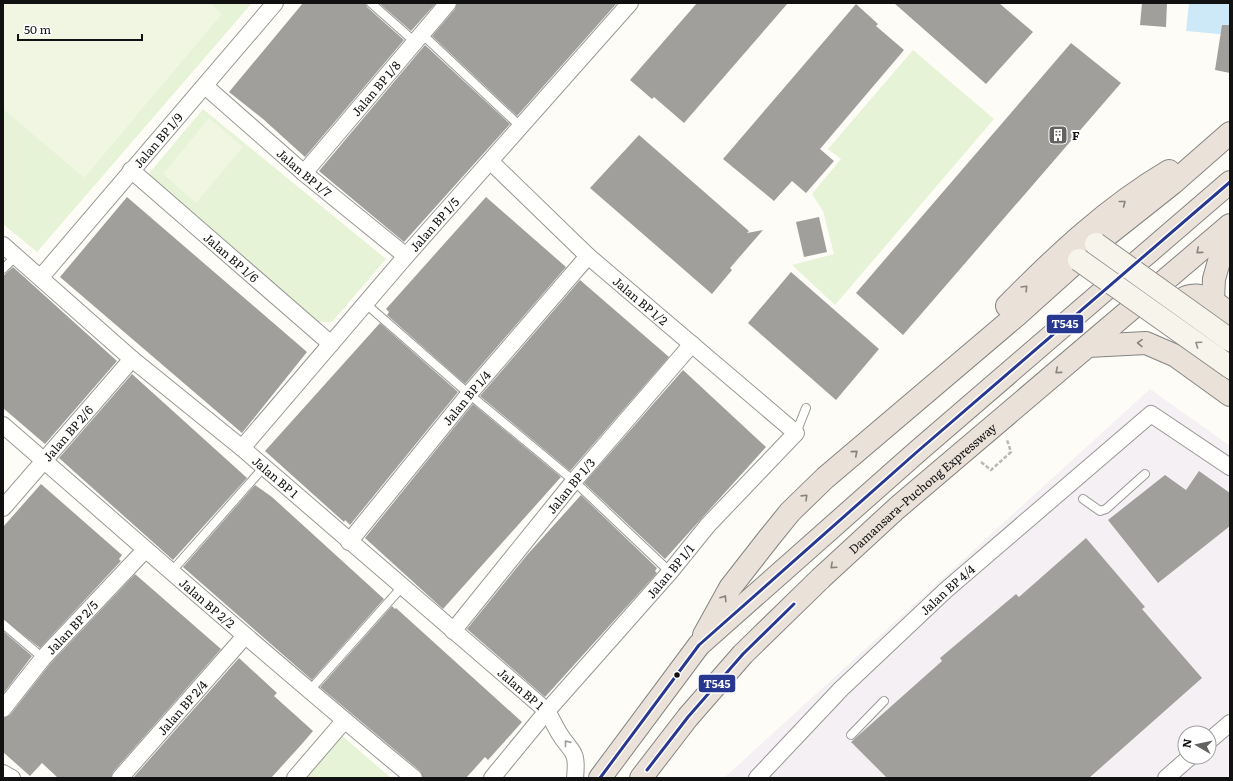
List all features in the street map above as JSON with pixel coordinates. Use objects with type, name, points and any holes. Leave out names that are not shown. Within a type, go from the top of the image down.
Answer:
[{"type":"highway","points":[[600,778],[699,645],[717,608],[730,588],[790,512],[825,478],[889,425],[1096,244],[1173,183],[1228,135]]},
{"type":"highway","points":[[889,425],[1031,281],[1081,235],[1147,184],[1228,135]]},
{"type":"highway","points":[[699,645],[918,451],[1230,182]]},
{"type":"highway","points":[[1213,300],[1214,279],[1229,225]]},
{"type":"highway","name":"Damansara–Puchong Expressway","points":[[641,778],[688,717],[743,654],[821,578],[897,508],[1229,225]]},
{"type":"highway","points":[[1176,356],[1166,344],[1163,334],[1163,322],[1181,299],[1189,295],[1201,295],[1213,300],[1230,314]]},
{"type":"highway","points":[[1088,346],[1146,343],[1176,356],[1230,395]]},
{"type":"main road","points":[[1096,244],[1230,340]]},
{"type":"main road","points":[[1079,260],[1230,367]]},
{"type":"street","name":"Jalan BP 1/9","points":[[41,277],[275,3]]},
{"type":"street","name":"Jalan BP 1/8","points":[[304,173],[448,3]]},
{"type":"street","name":"Jalan BP 1/5","points":[[242,448],[406,256],[491,162],[630,3]]},
{"type":"street","name":"Jalan BP 1/7","points":[[205,86],[304,173],[406,256]]},
{"type":"street","name":"Jalan BP 1/2","points":[[491,162],[588,256],[796,433]]},
{"type":"street","name":"Jalan BP 1/6","points":[[131,170],[331,344]]},
{"type":"street","name":"Jalan BP 1","points":[[3,244],[132,359],[242,448],[349,542],[547,711]]},
{"type":"street","name":"Jalan BP 1/4","points":[[349,542],[469,394],[588,256]]},
{"type":"street","name":"Jalan BP 1/3","points":[[453,631],[574,481],[692,344]]},
{"type":"street","name":"Jalan BP 2/6","points":[[3,508],[132,359]]},
{"type":"street","name":"Jalan BP 4/4","points":[[757,778],[841,689],[946,590],[1151,414],[1230,467]]},
{"type":"street","name":"Jalan BP 2/2","points":[[3,425],[245,636],[414,778]]},
{"type":"street","name":"Jalan BP 1/1","points":[[492,778],[547,711],[670,572],[708,525],[796,433]]},
{"type":"street","name":"Jalan BP 2/5","points":[[3,709],[43,658],[145,550]]},
{"type":"street","name":"Jalan BP 2/4","points":[[120,778],[245,636]]},
{"type":"street","points":[[547,711],[560,735],[574,753],[577,764],[575,778]]},
{"type":"street","points":[[295,778],[344,720]]},
{"type":"street","points":[[1217,734],[1230,723]]},
{"type":"street","points":[[1166,778],[1181,765]]},
{"type":"street","points":[[3,773],[12,778]]},
{"type":"lane","points":[[371,3],[419,38],[521,127]]},
{"type":"lane","points":[[3,269],[16,256]]},
{"type":"lane","points":[[366,304],[469,394],[574,481],[670,572]]},
{"type":"lane","points":[[796,433],[806,408]]},
{"type":"lane","points":[[172,571],[264,467]]},
{"type":"lane","points":[[1083,499],[1100,511],[1106,509],[1145,474]]},
{"type":"lane","points":[[310,690],[402,587]]},
{"type":"lane","points":[[3,624],[43,658]]},
{"type":"lane","points":[[851,735],[884,701]]},
{"type":"shaded area","points":[[1150,389],[1230,446],[1230,778],[724,778]]},
{"type":"green space","points":[[3,3],[252,3],[37,252],[3,224]]},
{"type":"green space","points":[[3,3],[210,3],[222,14],[84,178],[3,109]]},
{"type":"green space","points":[[913,50],[994,119],[835,305],[792,265],[834,254],[823,211],[812,194],[841,159],[828,149]]},
{"type":"green space","points":[[203,109],[386,259],[332,322],[312,322],[146,177]]},
{"type":"green space","points":[[209,118],[243,147],[196,203],[163,174]]},
{"type":"green space","points":[[339,733],[391,778],[301,778]]},
{"type":"water","points":[[1189,3],[1230,3],[1230,35],[1186,31]]},
{"type":"building","points":[[303,3],[366,3],[367,7],[404,40],[305,157],[263,119],[229,92]]},
{"type":"building","points":[[379,3],[436,3],[411,31]]},
{"type":"building","points":[[457,3],[617,3],[517,116],[432,36],[455,9]]},
{"type":"building","points":[[697,3],[788,3],[684,123],[654,97],[652,99],[630,80]]},
{"type":"building","points":[[894,3],[999,3],[1033,32],[986,84]]},
{"type":"building","points":[[1142,3],[1167,3],[1166,27],[1140,25]]},
{"type":"building","points":[[856,4],[878,24],[876,26],[904,50],[820,149],[834,161],[806,193],[792,181],[774,201],[723,159]]},
{"type":"building","points":[[1222,25],[1230,25],[1230,73],[1215,70]]},
{"type":"building","points":[[1071,43],[1121,83],[903,335],[856,293]]},
{"type":"building","points":[[425,45],[510,124],[404,242],[319,171]]},
{"type":"building","points":[[639,135],[749,231],[747,233],[763,230],[730,268],[732,270],[712,294],[590,188]]},
{"type":"building","points":[[127,197],[307,352],[242,433],[60,277]]},
{"type":"building","points":[[486,197],[566,267],[465,384],[387,315],[389,312],[386,309]]},
{"type":"building","points":[[819,217],[827,252],[804,257],[796,222]]},
{"type":"building","points":[[13,267],[117,361],[45,444],[3,408],[3,276]]},
{"type":"building","points":[[791,272],[879,349],[836,400],[748,323]]},
{"type":"building","points":[[580,280],[669,357],[570,471],[480,396]]},
{"type":"building","points":[[380,323],[458,392],[350,525],[345,520],[344,522],[265,451]]},
{"type":"building","points":[[683,370],[766,447],[665,559],[584,483]]},
{"type":"building","points":[[132,374],[247,478],[173,560],[59,458]]},
{"type":"building","points":[[473,404],[561,477],[443,609],[365,538]]},
{"type":"building","points":[[1199,471],[1230,493],[1230,526],[1158,583],[1108,520],[1165,475],[1186,490]]},
{"type":"building","points":[[41,484],[122,555],[119,559],[121,561],[40,648],[3,619],[3,527]]},
{"type":"building","points":[[255,485],[272,497],[384,599],[312,680],[183,567]]},
{"type":"building","points":[[581,495],[657,568],[655,571],[657,573],[545,697],[467,629],[527,555]]},
{"type":"building","points":[[1086,538],[1145,607],[1142,609],[1202,678],[1089,778],[887,778],[851,742],[942,661],[940,658],[1016,594],[1019,597]]},
{"type":"building","points":[[135,574],[221,649],[113,772],[111,778],[58,778],[42,763],[30,776],[3,752],[3,718],[10,715],[50,664]]},
{"type":"building","points":[[392,606],[522,722],[488,760],[485,757],[466,778],[423,778],[420,771],[320,687]]},
{"type":"building","points":[[3,631],[32,656],[3,694]]},
{"type":"building","points":[[239,658],[277,693],[274,696],[313,731],[301,745],[271,778],[133,778]]},
{"type":"transit line","name":"T545","points":[[600,778],[699,645],[918,451],[1230,182]]},
{"type":"transit line","name":"T545","points":[[647,770],[688,717],[743,654],[794,604]]},
{"type":"place","name":"F","points":[[1058,135]]}]
